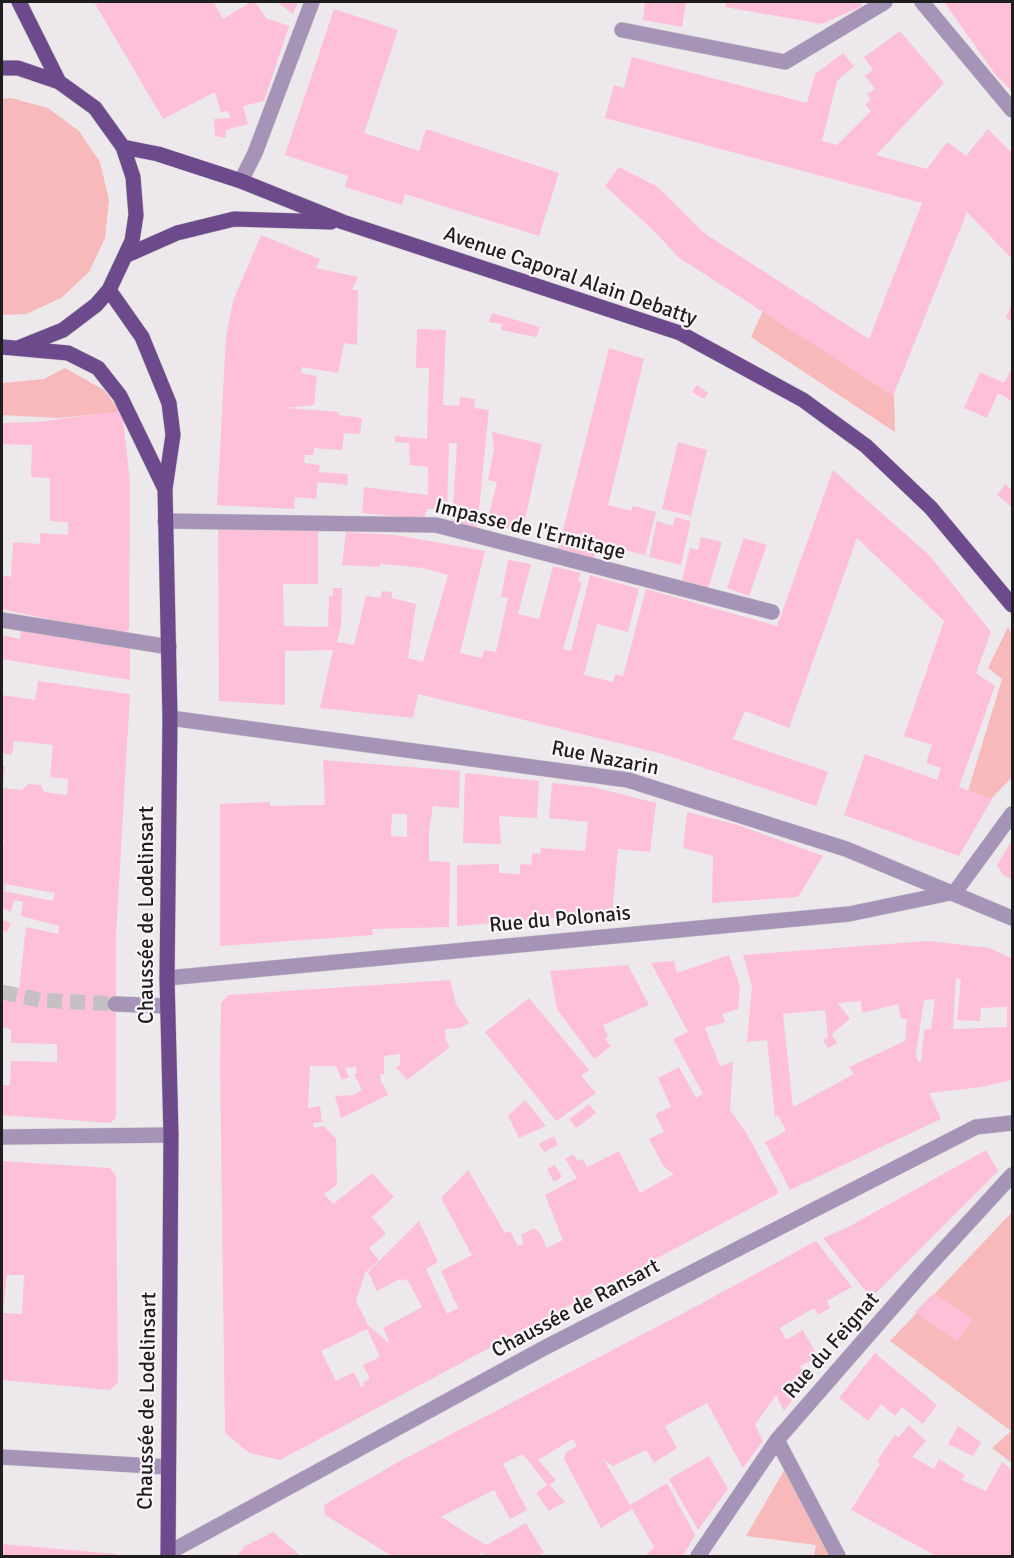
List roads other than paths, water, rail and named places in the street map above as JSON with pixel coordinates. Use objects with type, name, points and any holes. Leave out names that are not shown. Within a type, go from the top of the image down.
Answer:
[{"type":"main road","points":[[19,2],[59,82]]},
{"type":"main road","points":[[2,68],[18,68],[59,82],[95,108],[123,147],[134,177],[136,215],[132,241],[109,290],[96,305],[63,330],[18,348]]},
{"type":"main road","points":[[123,147],[158,154],[241,182],[343,222]]},
{"type":"main road","points":[[125,256],[177,233],[234,219],[343,222]]},
{"type":"main road","name":"Avenue Caporal Alain Debatty","points":[[343,222],[680,333],[803,400],[866,446],[931,508],[1012,604]]},
{"type":"main road","name":"Chaussée de Lodelinsart","points":[[109,290],[142,337],[169,404],[173,435],[165,489],[170,718],[167,978],[171,1135],[168,1555]]},
{"type":"main road","points":[[2,347],[68,353],[98,368],[120,396],[165,489]]},
{"type":"street","points":[[241,182],[255,153],[312,2]]},
{"type":"street","points":[[622,30],[785,62],[885,2]]},
{"type":"street","points":[[922,2],[1012,110]]},
{"type":"street","name":"Impasse de l'Ermitage","points":[[165,521],[436,525],[772,612]]},
{"type":"street","points":[[2,620],[169,647]]},
{"type":"street","name":"Rue Nazarin","points":[[170,718],[628,780],[846,849],[955,892],[1012,918]]},
{"type":"street","points":[[955,892],[1012,814]]},
{"type":"street","name":"Rue du Polonais","points":[[167,978],[849,914],[955,892]]},
{"type":"street","points":[[115,1004],[167,1006]]},
{"type":"street","name":"Chaussée de Ransart","points":[[168,1555],[546,1347],[976,1127],[1012,1123]]},
{"type":"street","points":[[2,1137],[171,1135]]},
{"type":"street","name":"Rue du Feignat","points":[[698,1557],[777,1440],[1012,1174]]},
{"type":"street","points":[[777,1440],[838,1557]]},
{"type":"street","points":[[2,1457],[168,1467]]},
{"type":"tunnel","points":[[2,992],[40,1000],[115,1004]]}]
